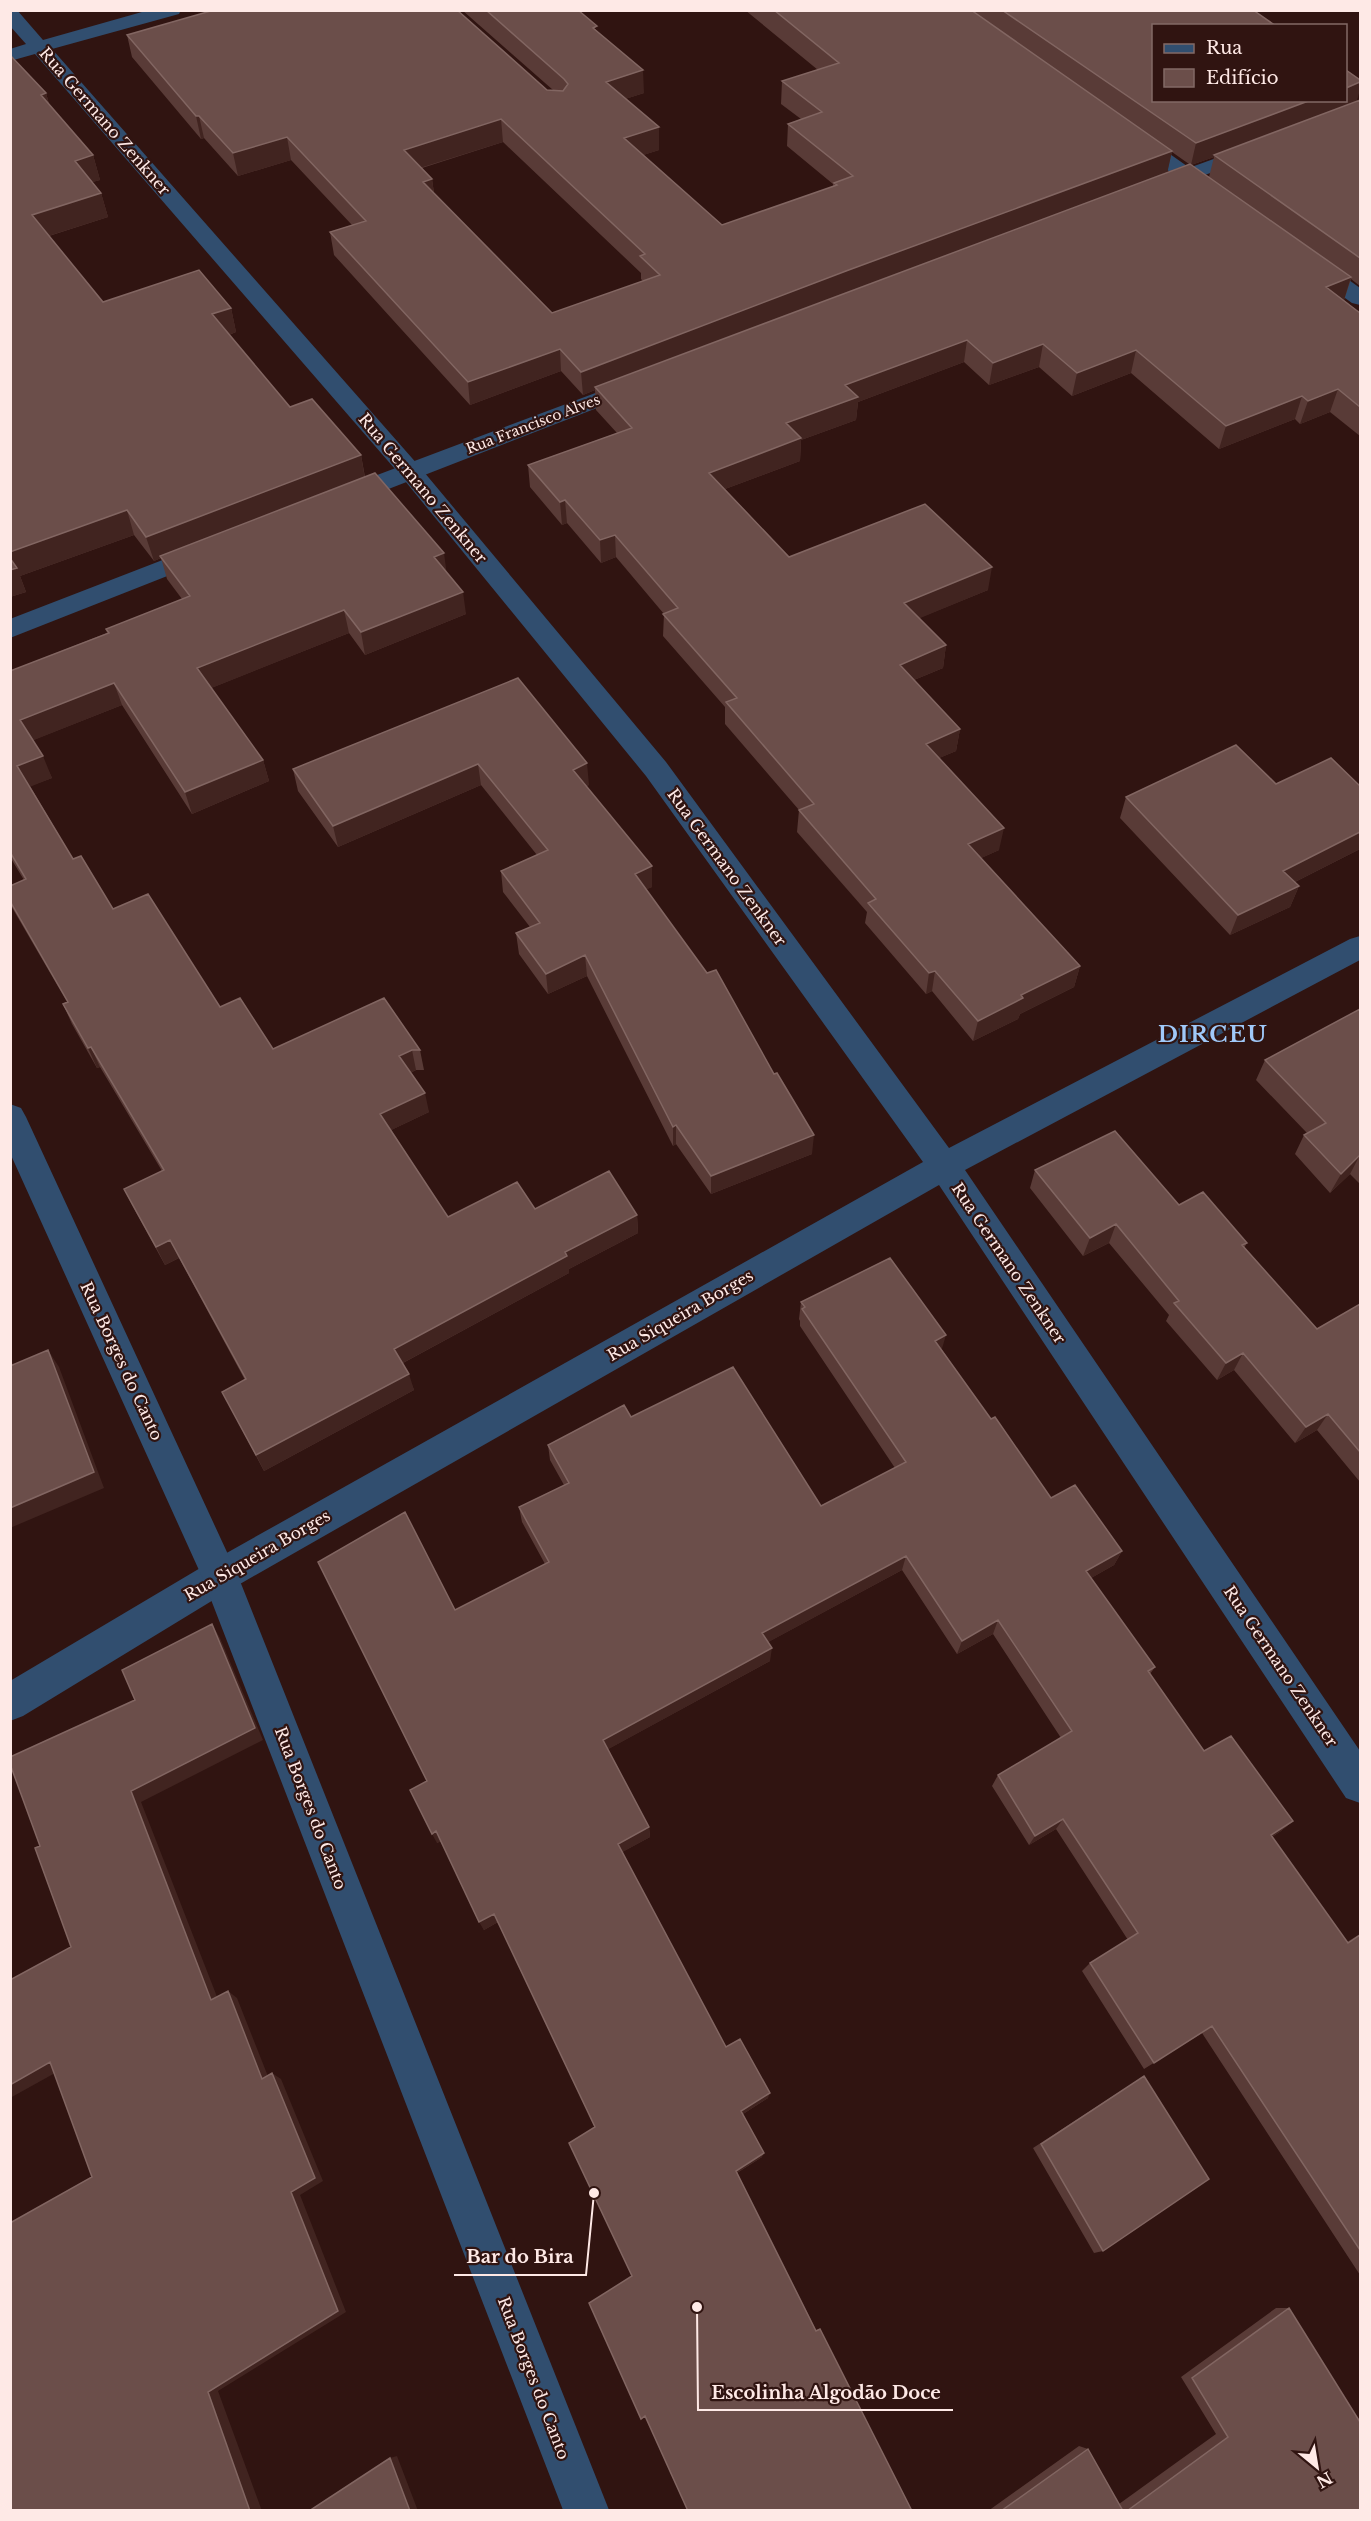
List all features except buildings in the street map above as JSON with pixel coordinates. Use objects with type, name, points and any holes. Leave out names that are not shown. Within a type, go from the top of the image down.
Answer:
[{"type":"street","points":[[10,55],[172,10]]},
{"type":"street","name":"Rua Germano Zenkner","points":[[10,14],[410,471],[656,769],[944,1166],[1360,1784]]},
{"type":"street","points":[[1120,129],[1235,209]]},
{"type":"street","points":[[1131,196],[1274,142]]},
{"type":"street","points":[[1293,250],[1360,298]]},
{"type":"street","name":"Rua Francisco Alves","points":[[321,506],[654,378]]},
{"type":"street","points":[[10,629],[221,545]]},
{"type":"street","name":"Rua Siqueira Borges","points":[[10,1703],[220,1576],[944,1166],[1360,947]]},
{"type":"street","name":"Rua Borges do Canto","points":[[13,1128],[220,1576],[586,2511]]},
{"type":"place","name":"Bar do Bira","points":[[594,2193]]},
{"type":"place","name":"Escolinha Algodão Doce","points":[[697,2307]]},
{"type":"district","name":"DIRCEU","points":[[1213,1034]]}]
